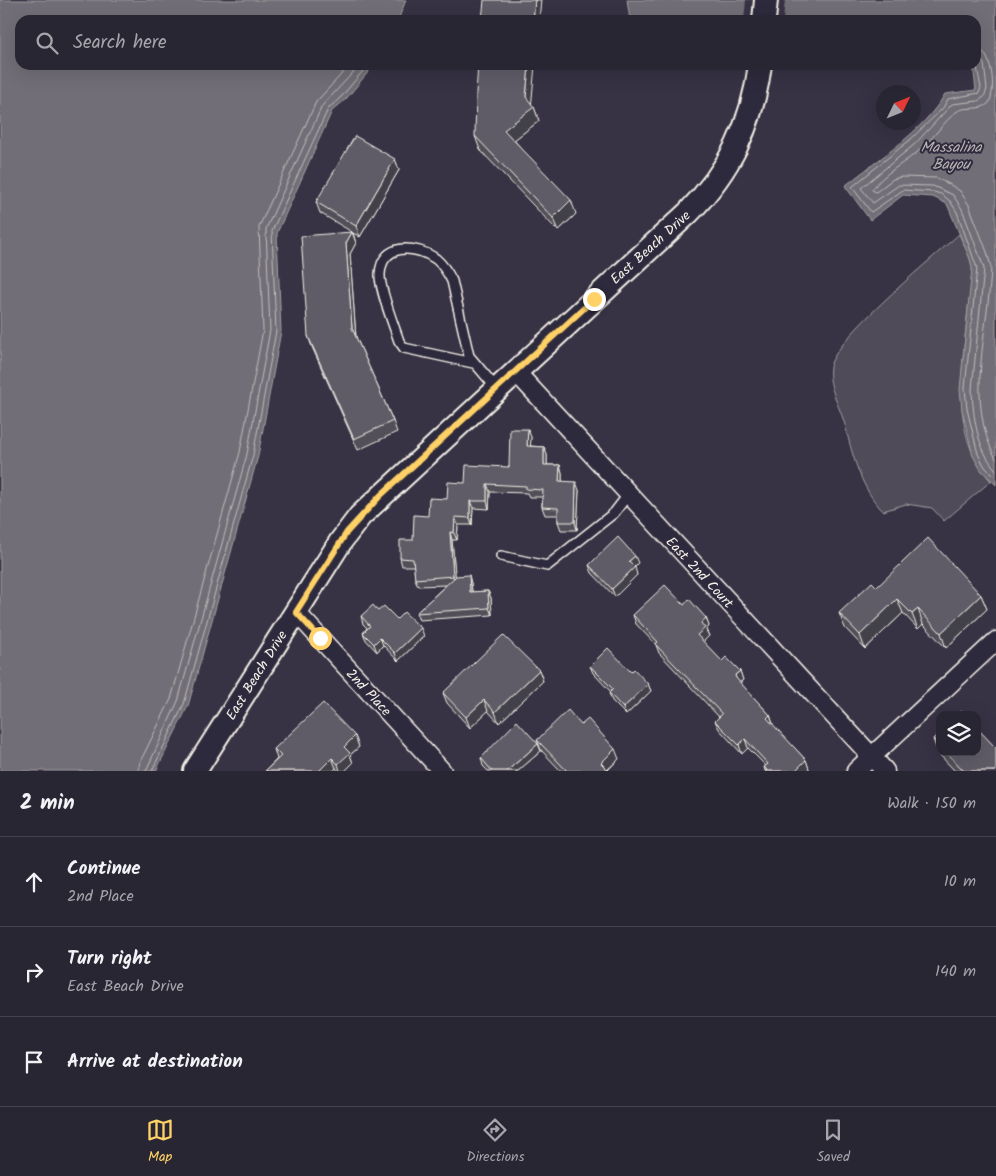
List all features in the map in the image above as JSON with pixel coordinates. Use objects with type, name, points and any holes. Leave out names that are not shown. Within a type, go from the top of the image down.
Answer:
[{"type":"street","points":[[764,15],[766,0]]},
{"type":"street","name":"East Beach Drive","points":[[195,771],[347,532],[360,516],[688,213],[715,183],[733,155],[747,122],[759,70]]},
{"type":"street","name":"East 2nd Court","points":[[516,372],[885,771]]},
{"type":"street","name":"2nd Place","points":[[296,612],[442,771]]},
{"type":"street","points":[[856,771],[996,640]]},
{"type":"lane","points":[[473,363],[404,348],[399,341],[380,276],[382,262],[392,252],[406,247],[421,251],[436,260],[446,270],[452,281],[469,356],[497,389]]},
{"type":"lane","points":[[501,556],[547,566],[614,513],[628,495]]},
{"type":"shaded area","points":[[959,234],[972,266],[972,282],[963,353],[961,399],[969,443],[977,463],[991,481],[944,521],[932,508],[906,504],[883,511],[876,503],[869,493],[855,462],[833,391],[830,367],[836,354],[866,318]]},
{"type":"water","points":[[0,0],[406,0],[400,15],[15,15],[15,70],[370,70],[346,99],[332,111],[277,233],[281,331],[258,456],[188,706],[156,771],[0,771]]},
{"type":"water","name":"Massalina Bayou","points":[[627,0],[996,0],[996,485],[981,470],[973,456],[962,410],[960,389],[972,268],[947,204],[933,197],[903,195],[870,220],[845,186],[915,130],[921,130],[921,125],[936,108],[945,94],[976,90],[974,70],[981,70],[981,15],[629,15]]},
{"type":"pier","points":[[746,0],[785,0],[784,15],[744,15]]},
{"type":"building","points":[[484,0],[535,0],[534,15],[482,15]]},
{"type":"building","points":[[478,70],[529,70],[526,97],[534,107],[504,130],[571,200],[553,218],[475,136]]},
{"type":"building","points":[[355,136],[395,159],[356,226],[316,202]]},
{"type":"building","points":[[352,232],[346,243],[352,328],[393,421],[354,439],[308,336],[301,236]]},
{"type":"building","points":[[510,429],[528,429],[527,446],[544,447],[544,465],[560,465],[559,481],[576,482],[575,522],[558,522],[558,508],[542,507],[543,490],[526,489],[526,486],[487,484],[487,501],[470,501],[470,518],[455,517],[454,533],[450,532],[453,576],[415,579],[413,559],[400,558],[400,540],[413,540],[414,515],[428,516],[429,498],[447,499],[448,482],[465,483],[466,465],[509,467]]},
{"type":"building","points":[[618,537],[635,556],[629,561],[635,567],[612,589],[589,565]]},
{"type":"building","points":[[928,538],[981,595],[941,633],[918,609],[912,614],[897,599],[860,635],[839,613],[872,582],[877,587]]},
{"type":"building","points":[[469,575],[470,592],[488,591],[489,608],[416,613],[456,576]]},
{"type":"building","points":[[665,585],[684,605],[689,599],[706,618],[701,623],[705,628],[697,635],[722,661],[726,657],[740,671],[735,675],[736,678],[770,715],[767,718],[806,760],[795,771],[765,771],[767,770],[764,767],[768,764],[745,739],[739,745],[715,721],[722,714],[655,644],[658,642],[633,615]]},
{"type":"building","points":[[373,605],[378,611],[384,606],[397,619],[404,612],[421,628],[395,653],[380,638],[374,644],[363,633],[370,626],[361,616]]},
{"type":"building","points":[[503,635],[539,670],[495,712],[484,700],[466,717],[443,693]]},
{"type":"building","points":[[608,648],[631,672],[634,669],[648,684],[623,708],[609,693],[613,689],[590,666]]},
{"type":"building","points":[[323,703],[355,736],[344,747],[350,753],[338,764],[332,758],[319,771],[265,771],[281,756],[274,749]]},
{"type":"building","points":[[568,710],[581,725],[588,719],[615,749],[601,763],[609,771],[567,771],[537,740]]},
{"type":"building","points":[[517,721],[538,744],[507,771],[492,771],[481,758]]},
{"type":"building","points":[[981,732],[996,748],[996,771],[964,771],[950,756],[981,756]]},
{"type":"route","points":[[320,638],[296,612],[352,525],[380,496],[594,299]]}]
